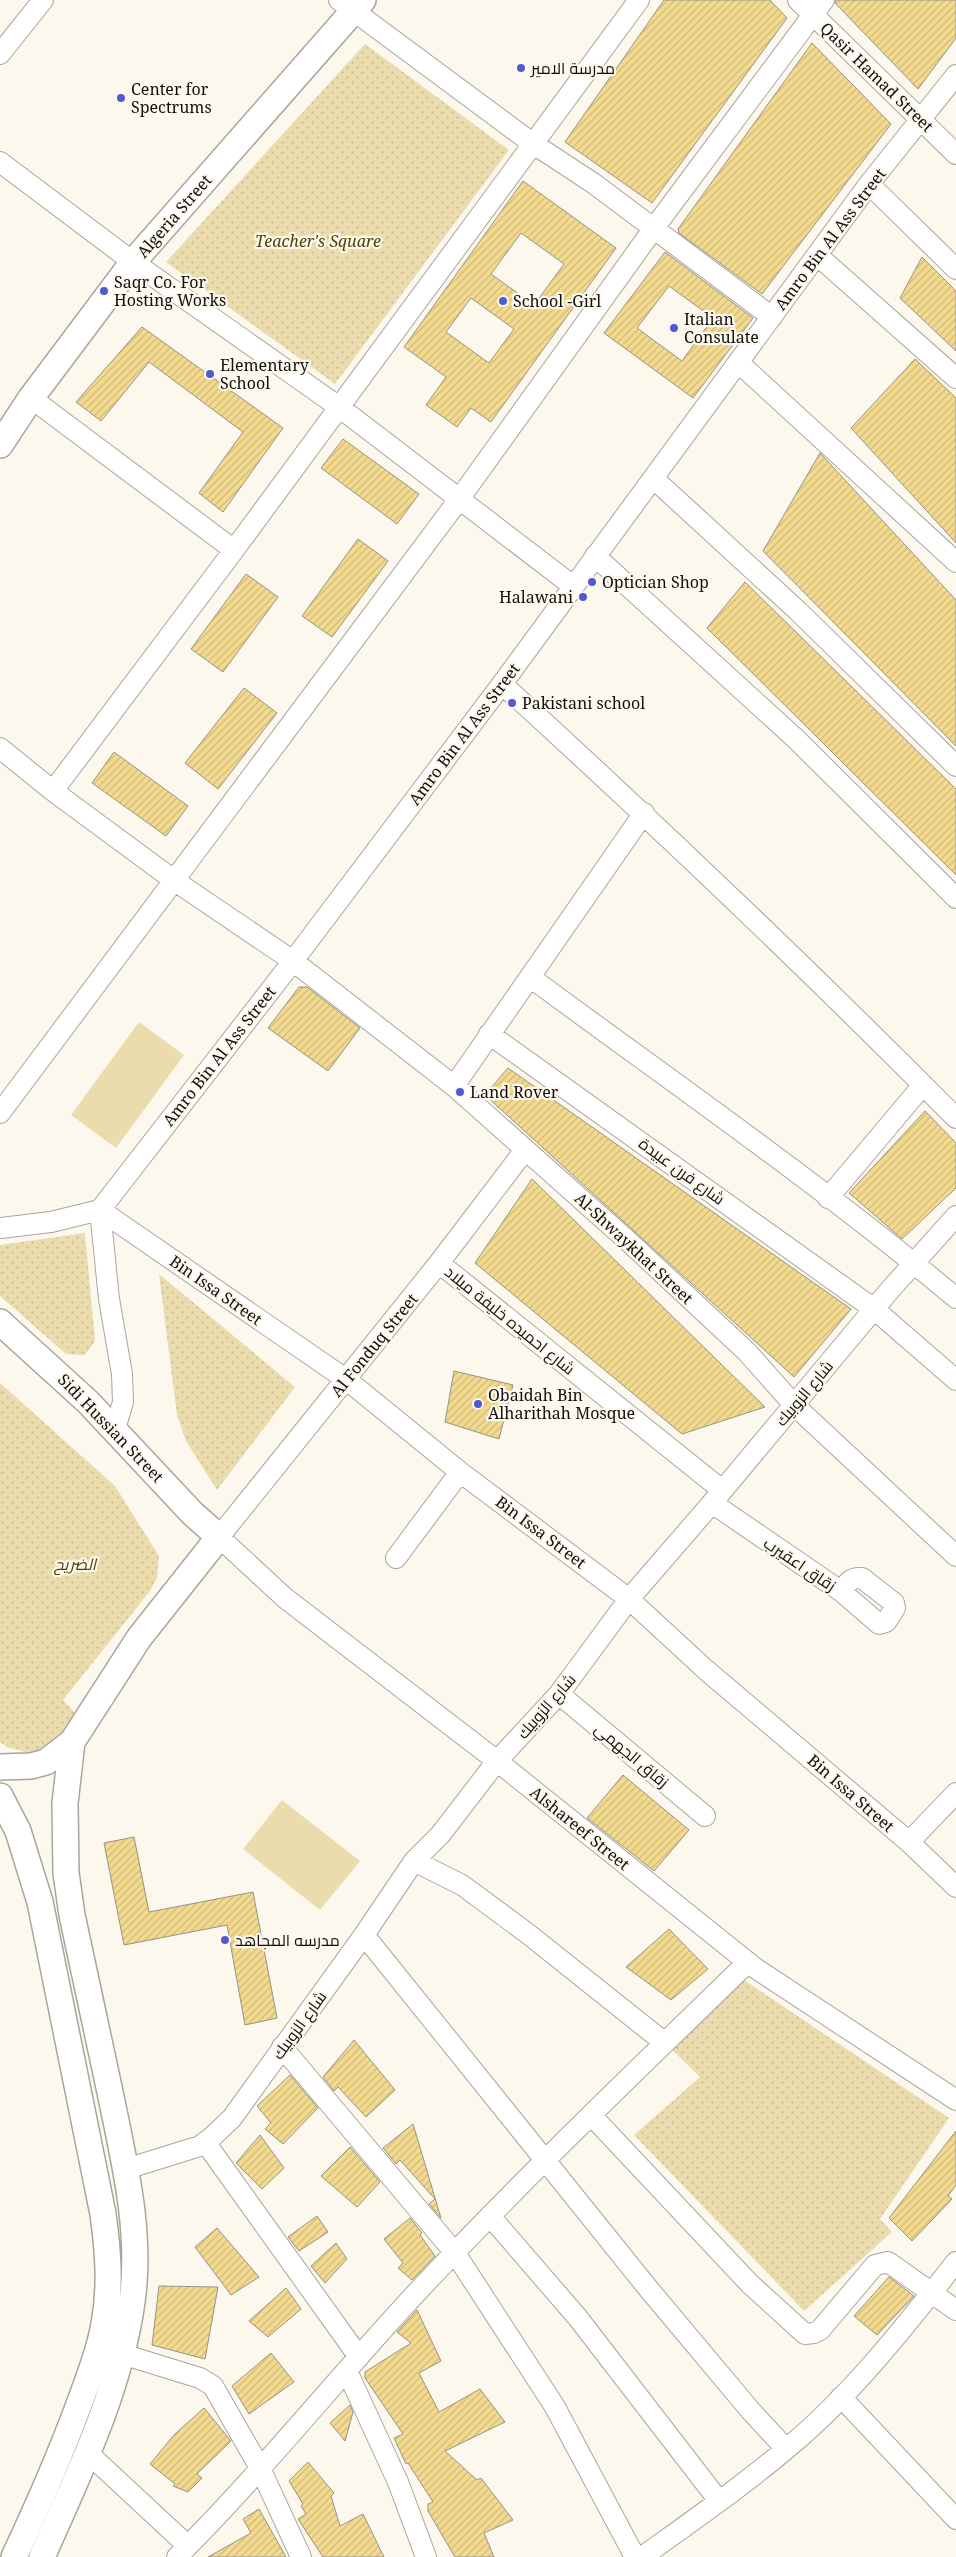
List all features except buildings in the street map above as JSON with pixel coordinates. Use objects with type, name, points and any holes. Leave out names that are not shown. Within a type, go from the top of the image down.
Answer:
[{"type":"main road","name":"Algeria Street","points":[[0,445],[31,398],[133,262],[352,4]]},
{"type":"main road","name":"Sidi Hussian Street","points":[[0,1322],[55,1370],[115,1429],[192,1513],[219,1537]]},
{"type":"main road","points":[[0,1768],[31,1766],[46,1762],[72,1742],[139,1638],[219,1537]]},
{"type":"main road","points":[[42,2557],[89,2454],[105,2412],[122,2354],[135,2269],[134,2236],[126,2169],[72,1915],[66,1873],[65,1803],[72,1742]]},
{"type":"main road","points":[[0,1796],[18,1831],[40,1902],[103,2214],[107,2246],[108,2279],[104,2324],[89,2376],[66,2439],[14,2557]]},
{"type":"street","points":[[1,52],[43,0]]},
{"type":"street","points":[[53,791],[234,550],[639,0]]},
{"type":"street","name":"Qasir Hamad Street","points":[[798,0],[818,7],[921,120],[956,154]]},
{"type":"street","points":[[352,4],[532,143],[593,183],[772,317]]},
{"type":"street","points":[[0,1114],[460,498],[654,228],[818,7]]},
{"type":"street","name":"Amro Bin Al Ass Street","points":[[100,1210],[293,961],[502,684],[739,363],[868,184],[956,75]]},
{"type":"street","points":[[0,162],[133,262],[339,407],[574,586]]},
{"type":"street","points":[[868,184],[956,269]]},
{"type":"street","points":[[817,255],[956,378]]},
{"type":"street","points":[[739,363],[956,562]]},
{"type":"street","points":[[31,398],[234,550]]},
{"type":"street","points":[[653,478],[798,611],[956,766]]},
{"type":"street","points":[[595,556],[796,739],[956,898]]},
{"type":"street","points":[[502,684],[644,813],[823,984],[956,1118]]},
{"type":"street","name":"Al-Shwaykhat Street","points":[[0,748],[53,791],[175,881],[293,961],[454,1086],[524,1150],[578,1195],[746,1352],[794,1405],[956,1556]]},
{"type":"street","points":[[454,1086],[644,813]]},
{"type":"street","points":[[530,977],[913,1262],[956,1298]]},
{"type":"street","name":"شارع فرن عبيدة","points":[[489,1034],[874,1309],[956,1380]]},
{"type":"street","points":[[828,1198],[923,1085]]},
{"type":"street","name":"Al Fonduq Street","points":[[219,1537],[347,1380],[439,1263],[524,1150]]},
{"type":"street","points":[[0,1228],[51,1222],[100,1210],[109,1299],[122,1374],[123,1402],[115,1429]]},
{"type":"street","name":"Bin Issa Street","points":[[100,1210],[347,1380],[460,1472],[629,1599],[706,1670],[909,1842],[956,1887]]},
{"type":"street","name":"شارع الزوبيك","points":[[126,2169],[183,2152],[205,2142],[232,2118],[364,1935],[414,1861],[440,1835],[497,1761],[559,1694],[629,1599],[717,1497],[913,1262],[956,1216]]},
{"type":"street","name":"شارع احميده خليفة ميلاد","points":[[439,1263],[717,1497]]},
{"type":"street","points":[[396,1558],[460,1472]]},
{"type":"street","name":"زقاق اعقيرب","points":[[717,1497],[842,1592],[875,1621],[882,1624],[886,1622]]},
{"type":"street","name":"Alshareef Street","points":[[219,1537],[285,1598],[497,1761],[748,1962],[956,2100]]},
{"type":"street","name":"زقاق الجهمي","points":[[559,1694],[705,1816]]},
{"type":"street","points":[[909,1842],[956,1793]]},
{"type":"street","points":[[414,1861],[462,1885],[665,2043]]},
{"type":"street","points":[[364,1935],[679,2326],[786,2449]]},
{"type":"street","points":[[89,2454],[182,2552],[490,2216],[544,2160],[748,1962]]},
{"type":"street","points":[[282,2047],[455,2253],[555,2407],[635,2557]]},
{"type":"street","points":[[591,2115],[750,2284],[805,2334],[814,2334],[820,2330],[874,2265],[881,2262],[888,2262],[956,2310]]},
{"type":"street","points":[[205,2142],[353,2364],[426,2557]]},
{"type":"street","points":[[490,2216],[578,2318],[719,2500]]},
{"type":"street","points":[[642,2557],[786,2449],[841,2398],[932,2293],[956,2262]]},
{"type":"street","points":[[122,2354],[200,2378],[214,2386],[260,2468],[301,2557]]},
{"type":"street","points":[[841,2398],[956,2519]]},
{"type":"green space","name":"Teacher's Square","points":[[365,44],[509,150],[335,384],[166,262]]},
{"type":"green space","points":[[139,1022],[184,1055],[116,1148],[71,1115]]},
{"type":"green space","points":[[85,1233],[95,1341],[85,1355],[66,1354],[0,1296],[0,1245]]},
{"type":"green space","points":[[159,1274],[295,1387],[217,1490],[186,1441],[177,1415]]},
{"type":"green space","name":"الضريح","points":[[0,1383],[115,1486],[159,1556],[157,1578],[150,1591],[63,1700],[76,1714],[70,1731],[32,1754],[7,1747],[0,1742]]},
{"type":"green space","points":[[282,1800],[360,1861],[320,1910],[243,1849]]},
{"type":"green space","points":[[744,1980],[949,2118],[880,2219],[892,2232],[804,2311],[634,2135],[700,2077],[670,2048]]},
{"type":"place","name":"مدرسة الامير","points":[[521,68]]},
{"type":"place","name":"Center for Spectrums","points":[[121,98]]},
{"type":"place","name":"Saqr Co. For Hosting Works","points":[[104,291]]},
{"type":"place","name":"School -Girl","points":[[503,301]]},
{"type":"place","name":"Italian Consulate","points":[[674,328]]},
{"type":"place","name":"Elementary School","points":[[210,374]]},
{"type":"place","name":"Optician Shop","points":[[592,582]]},
{"type":"place","name":"Halawani","points":[[583,597]]},
{"type":"place","name":"Pakistani school","points":[[512,703]]},
{"type":"place","name":"Land Rover","points":[[460,1092]]},
{"type":"place","name":"Obaidah Bin Alharithah Mosque","points":[[478,1404]]},
{"type":"place","name":"مدرسه المجاهد","points":[[225,1940]]}]
